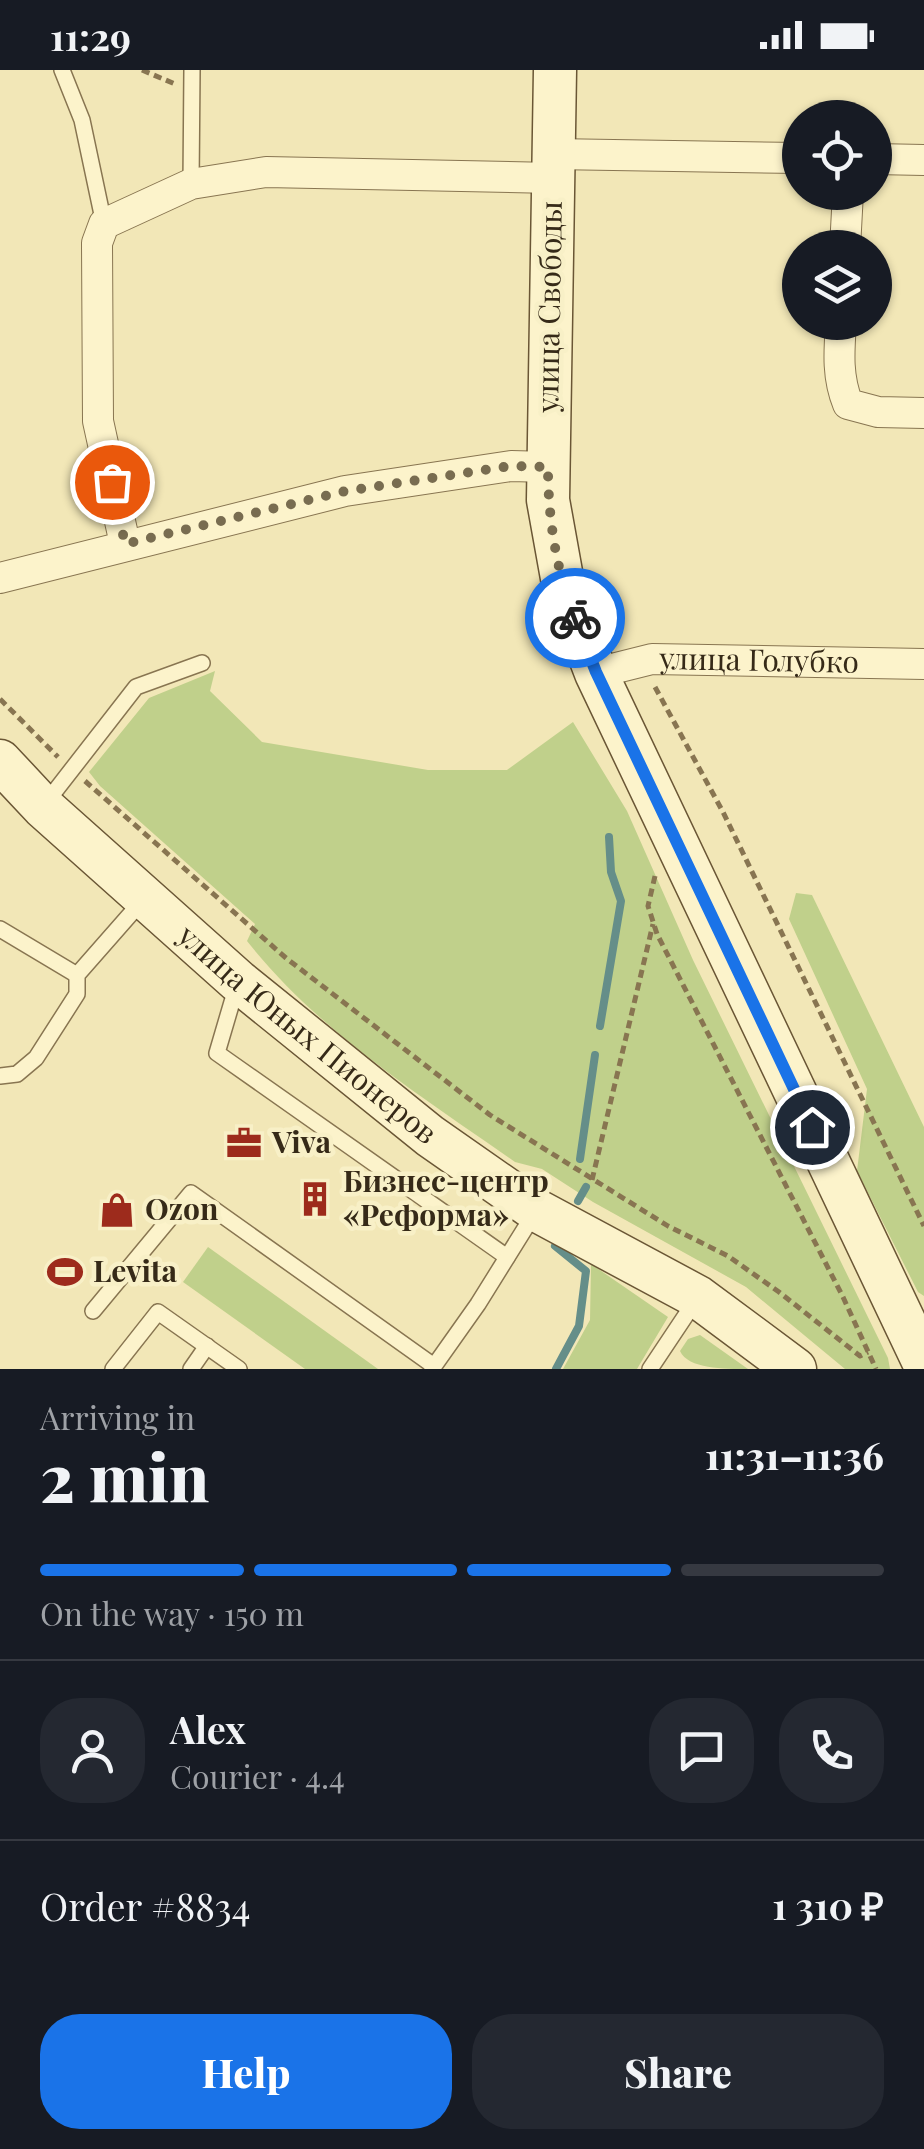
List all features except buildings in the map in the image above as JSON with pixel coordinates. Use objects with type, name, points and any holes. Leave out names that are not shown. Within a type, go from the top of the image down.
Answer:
[{"type":"main road","name":"улица Свободы","points":[[555,70],[548,500],[564,590],[596,672],[924,1363]]},
{"type":"main road","name":"улица Юных Пионеров","points":[[0,760],[43,807],[238,981],[430,1136],[536,1210],[698,1296],[796,1369]]},
{"type":"street","points":[[125,544],[98,420],[97,243],[104,224],[191,184],[266,172],[782,159]]},
{"type":"street","points":[[892,159],[924,160]]},
{"type":"street","points":[[839,340],[840,386],[848,404],[878,412],[924,412]]},
{"type":"street","points":[[0,578],[346,491],[511,466],[548,467]]},
{"type":"street","name":"улица Голубко","points":[[596,672],[652,659],[924,664]]},
{"type":"lane","points":[[62,70],[82,120],[104,224]]},
{"type":"lane","points":[[191,184],[192,70]]},
{"type":"lane","points":[[43,807],[136,687],[202,663]]},
{"type":"lane","points":[[0,1076],[17,1074],[36,1058],[77,994],[77,975],[144,898]]},
{"type":"lane","points":[[0,929],[77,975]]},
{"type":"lane","points":[[238,981],[216,1054],[507,1257]]},
{"type":"lane","points":[[93,1311],[190,1193],[433,1367],[536,1210]]},
{"type":"lane","points":[[650,1369],[698,1296]]},
{"type":"lane","points":[[113,1369],[158,1312],[239,1369]]},
{"type":"lane","points":[[191,1369],[207,1346]]},
{"type":"path","points":[[142,70],[192,91]]},
{"type":"path","points":[[641,662],[724,812],[924,1226]]},
{"type":"path","points":[[0,699],[72,770],[286,958],[370,1026],[490,1115],[668,1226],[728,1256],[860,1356],[868,1352]]},
{"type":"path","points":[[684,857],[656,870],[648,906],[876,1369]]},
{"type":"path","points":[[592,1180],[654,921]]},
{"type":"green space","points":[[215,671],[210,691],[262,742],[428,770],[507,770],[573,722],[627,811],[693,960],[890,1369],[845,1369],[746,1287],[593,1202],[542,1169],[515,1162],[373,1061],[275,974],[247,941],[255,924],[89,772],[149,698]]},
{"type":"green space","points":[[796,893],[812,895],[924,1127],[924,1296],[918,1292],[857,1171],[867,1089],[789,919]]},
{"type":"green space","points":[[208,1247],[378,1369],[305,1369],[183,1282]]},
{"type":"green space","points":[[591,1264],[668,1317],[637,1369],[563,1369],[590,1320]]},
{"type":"green space","points":[[700,1335],[748,1369],[708,1367],[684,1357],[680,1351],[688,1339]]},
{"type":"waterway","points":[[600,1026],[621,901],[611,872],[609,837]]},
{"type":"waterway","points":[[580,1159],[595,1055]]},
{"type":"waterway","points":[[578,1201],[586,1187]]},
{"type":"waterway","points":[[555,1246],[586,1271],[579,1326],[556,1369]]},
{"type":"way so far","points":[[112,482],[125,544],[346,491],[511,466],[548,467],[548,500],[564,590],[575,618]]},
{"type":"place","name":"Viva","points":[[244,1143]]},
{"type":"place","name":"Бизнес-центр «Реформа»","points":[[315,1199]]},
{"type":"place","name":"Ozon","points":[[117,1210]]},
{"type":"place","name":"Levita","points":[[65,1272]]},
{"type":"route","points":[[575,618],[596,672],[812,1127]]}]
